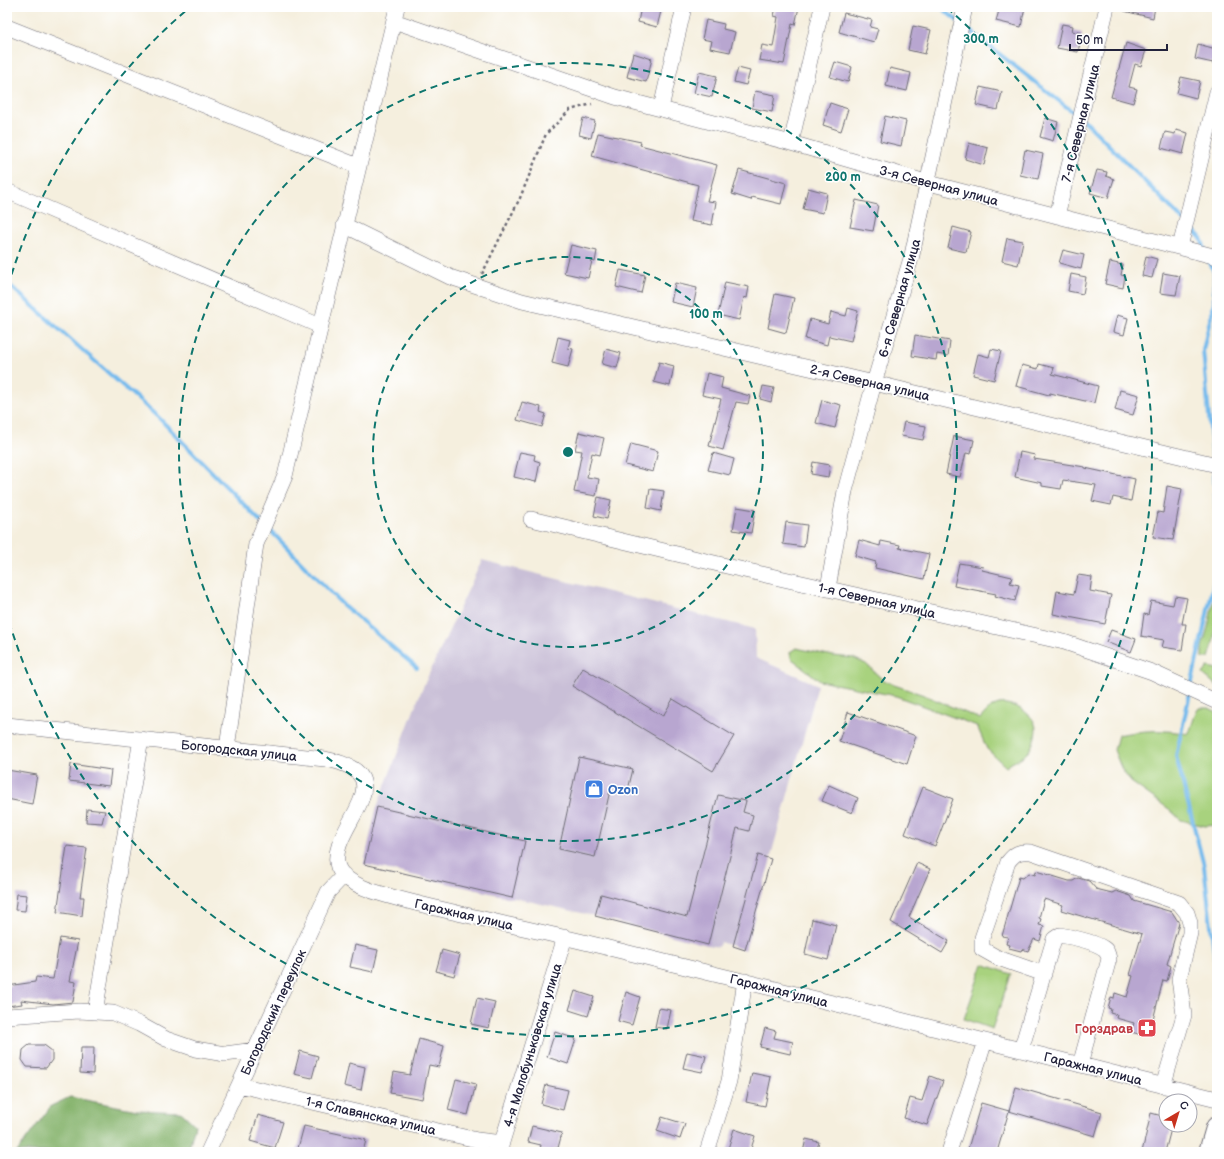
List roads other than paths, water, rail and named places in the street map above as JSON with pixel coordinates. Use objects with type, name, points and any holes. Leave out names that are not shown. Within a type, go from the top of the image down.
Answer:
[{"type":"highway","points":[[1210,1152],[1217,1128]]},
{"type":"street","points":[[661,108],[684,7]]},
{"type":"street","points":[[791,143],[822,7]]},
{"type":"street","name":"6-я Северная улица","points":[[828,588],[845,491],[874,383],[912,255],[929,183],[965,7]]},
{"type":"street","name":"7-я Северная улица","points":[[1057,216],[1107,7]]},
{"type":"street","points":[[227,748],[256,544],[285,476],[358,166],[396,14]]},
{"type":"street","name":"3-я Северная улица","points":[[396,14],[615,97],[791,143],[929,183],[1217,257]]},
{"type":"street","points":[[7,27],[358,166]]},
{"type":"street","points":[[1180,247],[1217,92]]},
{"type":"street","points":[[7,191],[320,326]]},
{"type":"street","name":"2-я Северная улица","points":[[344,225],[450,277],[522,301],[1217,465]]},
{"type":"street","name":"1-я Северная улица","points":[[531,519],[735,568],[1064,642],[1152,672],[1217,702]]},
{"type":"street","name":"Богородская улица","points":[[7,725],[344,762],[352,767],[359,775],[363,790],[362,798],[340,843],[337,856],[338,868],[344,875]]},
{"type":"street","points":[[95,1012],[142,739]]},
{"type":"street","points":[[1044,974],[998,958],[982,949],[982,938],[1008,862],[1015,854],[1031,852],[1179,903],[1187,913],[1190,923],[1179,979],[1184,1015],[1164,1086]]},
{"type":"street","name":"Гаражная улица","points":[[344,875],[367,889],[382,894],[745,981],[1217,1099]]},
{"type":"street","name":"Богородский переулок","points":[[208,1152],[328,892],[344,875]]},
{"type":"street","points":[[1021,1050],[1054,939],[1060,935],[1071,937],[1103,947],[1107,952],[1109,959],[1080,1065]]},
{"type":"street","name":"4-я Малобуньковская улица","points":[[501,1147],[565,937]]},
{"type":"street","points":[[707,1152],[729,1081],[745,981]]},
{"type":"street","points":[[7,1016],[79,1011],[113,1013],[139,1024],[166,1039],[196,1049],[225,1054],[256,1050]]},
{"type":"street","points":[[949,1152],[985,1041]]},
{"type":"street","name":"1-я Славянская улица","points":[[239,1085],[477,1140],[501,1147]]},
{"type":"waterway","points":[[940,7],[959,22]]},
{"type":"waterway","points":[[964,26],[1078,116]]},
{"type":"waterway","points":[[1084,120],[1183,220]]},
{"type":"waterway","points":[[1189,226],[1201,238],[1205,250]]},
{"type":"waterway","points":[[1208,258],[1214,272],[1214,303],[1203,350],[1213,461]]},
{"type":"waterway","points":[[7,283],[159,418],[262,523]]},
{"type":"waterway","points":[[1214,467],[1217,535]]},
{"type":"waterway","points":[[267,527],[342,604],[417,668]]},
{"type":"waterway","points":[[1191,686],[1217,569]]},
{"type":"waterway","points":[[1190,693],[1176,756],[1204,866],[1217,977]]},
{"type":"place","name":"Ozon","points":[[594,789]]},
{"type":"place","name":"Горздрав","points":[[1147,1028]]}]
